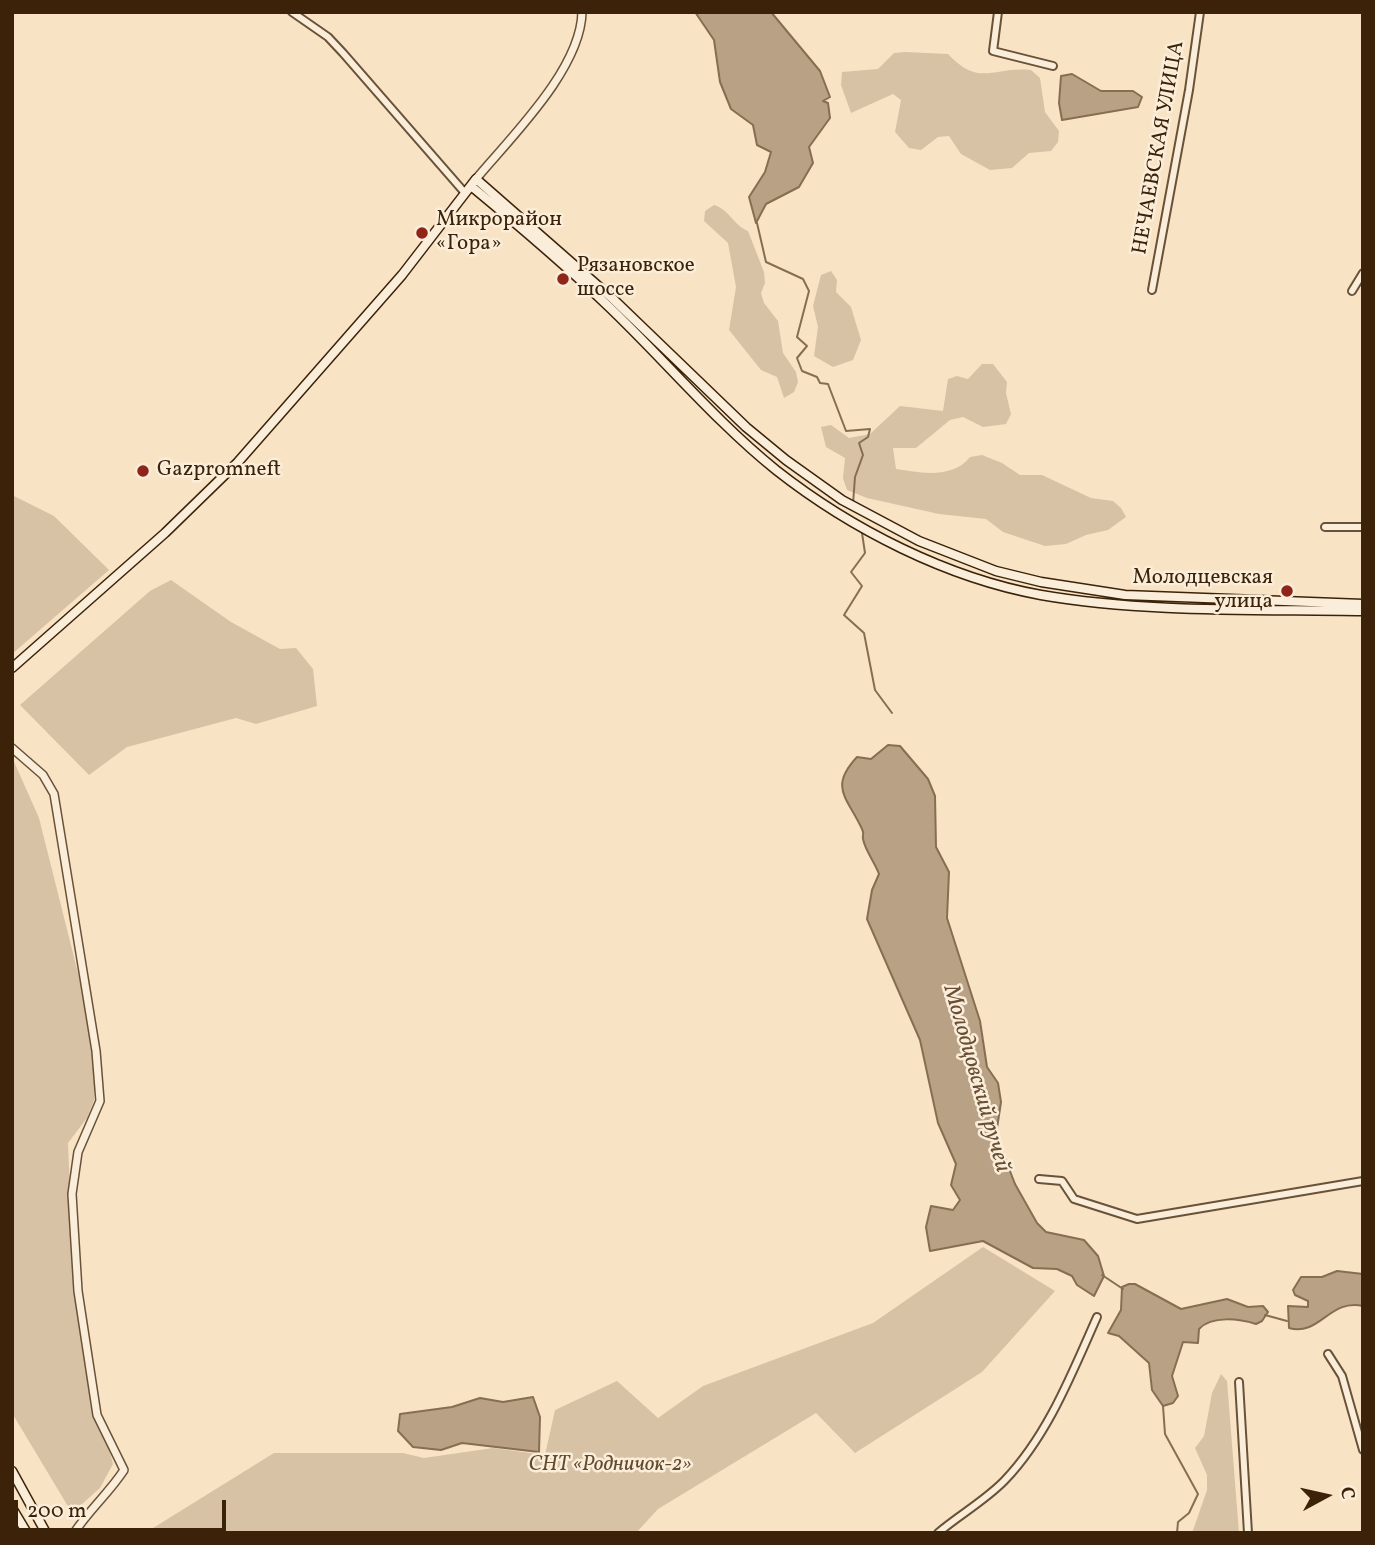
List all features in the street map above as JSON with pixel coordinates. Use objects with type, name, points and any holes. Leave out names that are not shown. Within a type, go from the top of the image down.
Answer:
[{"type":"main road","points":[[471,186],[613,299],[786,460],[842,500],[919,541],[996,571],[1125,595],[1363,604]]},
{"type":"main road","points":[[471,186],[607,304],[776,470],[854,523],[916,554],[1001,585],[1040,595],[1090,601],[1363,611]]},
{"type":"main road","points":[[12,668],[165,533],[238,462],[402,275],[471,186]]},
{"type":"main road","points":[[12,1471],[46,1533]]},
{"type":"main road","points":[[12,1508],[26,1533]]},
{"type":"street","points":[[292,12],[328,37],[471,186],[544,97],[568,60],[576,44],[582,12]]},
{"type":"street","points":[[999,12],[993,51],[1054,66]]},
{"type":"street","name":"НЕЧАЕВСКАЯ УЛИЦА","points":[[1152,290],[1189,90],[1200,12]]},
{"type":"street","points":[[1352,291],[1363,273]]},
{"type":"street","points":[[1325,527],[1363,527]]},
{"type":"street","points":[[12,748],[43,775],[54,794],[96,1051],[100,1101],[78,1152],[72,1194],[78,1291],[97,1415],[124,1470],[113,1486],[90,1509],[74,1533]]},
{"type":"street","points":[[1039,1180],[1062,1181],[1074,1199],[1137,1219],[1363,1181]]},
{"type":"street","points":[[938,1533],[1004,1481],[1031,1446],[1067,1384],[1097,1317]]},
{"type":"street","points":[[1328,1354],[1342,1376],[1363,1450]]},
{"type":"street","points":[[1239,1382],[1248,1533]]},
{"type":"green space","points":[[894,53],[948,54],[959,64],[978,73],[1031,70],[1040,78],[1045,112],[1059,131],[1058,142],[1051,151],[1029,153],[1012,168],[990,170],[961,154],[949,136],[938,137],[921,150],[909,148],[895,132],[901,100],[893,94],[851,113],[841,85],[842,72],[878,69]]},
{"type":"green space","points":[[714,205],[724,210],[748,231],[764,272],[765,283],[761,293],[764,303],[778,321],[783,353],[796,372],[798,382],[794,392],[784,398],[777,377],[761,370],[729,330],[736,287],[728,243],[704,221],[705,211]]},
{"type":"green space","points":[[831,271],[837,280],[836,292],[851,307],[861,340],[853,360],[833,367],[814,356],[818,327],[813,306],[821,275]]},
{"type":"green space","points":[[982,364],[993,364],[1007,382],[1006,393],[1011,414],[1006,424],[983,427],[963,417],[950,420],[916,448],[893,448],[896,469],[925,473],[945,472],[955,469],[970,457],[982,455],[1002,463],[1020,475],[1042,475],[1091,498],[1113,501],[1126,517],[1108,530],[1086,535],[1066,544],[1045,546],[1003,532],[986,519],[939,514],[867,498],[847,490],[843,478],[845,458],[826,447],[821,427],[831,425],[849,438],[870,434],[900,406],[943,411],[948,379],[957,376],[968,379]]},
{"type":"green space","points":[[12,495],[54,516],[109,570],[12,654]]},
{"type":"green space","points":[[171,580],[231,622],[280,649],[296,648],[313,669],[317,706],[256,724],[236,718],[127,747],[89,775],[20,705],[150,591]]},
{"type":"green space","points":[[12,757],[39,818],[84,997],[94,1071],[94,1100],[87,1118],[68,1143],[72,1245],[91,1407],[106,1438],[113,1464],[100,1488],[72,1513],[12,1413]]},
{"type":"green space","name":"СНТ «Родничок-2»","points":[[983,1247],[1055,1291],[982,1372],[855,1453],[816,1413],[658,1509],[636,1533],[145,1533],[274,1453],[403,1453],[424,1458],[493,1448],[545,1455],[555,1410],[617,1381],[658,1418],[703,1386],[873,1323]]},
{"type":"green space","points":[[1221,1374],[1227,1381],[1239,1533],[1192,1533],[1207,1490],[1207,1475],[1195,1448],[1204,1436],[1212,1393]]},
{"type":"water","points":[[695,12],[771,12],[820,71],[830,97],[823,101],[828,103],[830,118],[809,147],[813,163],[799,187],[766,204],[756,223],[749,197],[765,172],[771,152],[757,145],[753,125],[731,109],[720,82],[714,40]]},
{"type":"water","points":[[1072,74],[1101,91],[1133,91],[1142,97],[1138,107],[1062,120],[1059,103],[1061,76]]},
{"type":"water","points":[[888,745],[900,746],[928,779],[935,796],[936,847],[949,872],[947,918],[980,1021],[987,1067],[998,1083],[1001,1102],[996,1135],[1015,1184],[1037,1223],[1046,1232],[1084,1240],[1098,1256],[1104,1276],[1094,1296],[1077,1285],[1072,1276],[1057,1269],[1033,1268],[983,1241],[930,1251],[926,1227],[931,1206],[953,1210],[960,1200],[951,1185],[956,1164],[938,1123],[920,1040],[867,919],[872,890],[879,874],[866,848],[863,831],[843,793],[842,785],[848,768],[857,757],[871,759]]},
{"type":"water","points":[[1337,1271],[1363,1274],[1363,1306],[1342,1307],[1309,1327],[1289,1328],[1288,1306],[1308,1307],[1308,1301],[1295,1295],[1293,1290],[1301,1277],[1322,1277]]},
{"type":"water","points":[[1135,1284],[1181,1309],[1227,1299],[1248,1307],[1263,1306],[1268,1312],[1262,1321],[1256,1324],[1234,1320],[1211,1322],[1199,1329],[1198,1343],[1183,1342],[1172,1376],[1178,1396],[1173,1403],[1163,1406],[1152,1390],[1149,1363],[1119,1336],[1108,1333],[1121,1310],[1122,1287]]},
{"type":"water","points":[[533,1397],[540,1417],[539,1452],[462,1443],[441,1450],[413,1447],[398,1431],[400,1414],[452,1407],[480,1398],[503,1402]]},
{"type":"waterway","name":"Молодцовский ручей","points":[[757,223],[766,262],[803,279],[809,291],[797,337],[807,346],[797,358],[802,371],[817,377],[820,383],[828,384],[846,431],[870,429],[868,437],[859,443],[863,455],[855,477],[853,504]]},
{"type":"waterway","name":"Молодцовский ручей","points":[[862,533],[865,553],[851,572],[862,586],[844,615],[864,633],[875,690],[892,713]]},
{"type":"waterway","name":"Молодцовский ручей","points":[[1102,1275],[1123,1289]]},
{"type":"waterway","name":"Молодцовский ручей","points":[[1265,1315],[1287,1321]]},
{"type":"waterway","points":[[1163,1406],[1165,1434],[1198,1494],[1189,1513],[1178,1522],[1177,1533]]},
{"type":"place","name":"Микрорайон «Гора»","points":[[422,233]]},
{"type":"place","name":"Рязановское шоссе","points":[[563,279]]},
{"type":"place","name":"Gazpromneft","points":[[143,471]]},
{"type":"place","name":"Молодцевская улица","points":[[1287,591]]}]
